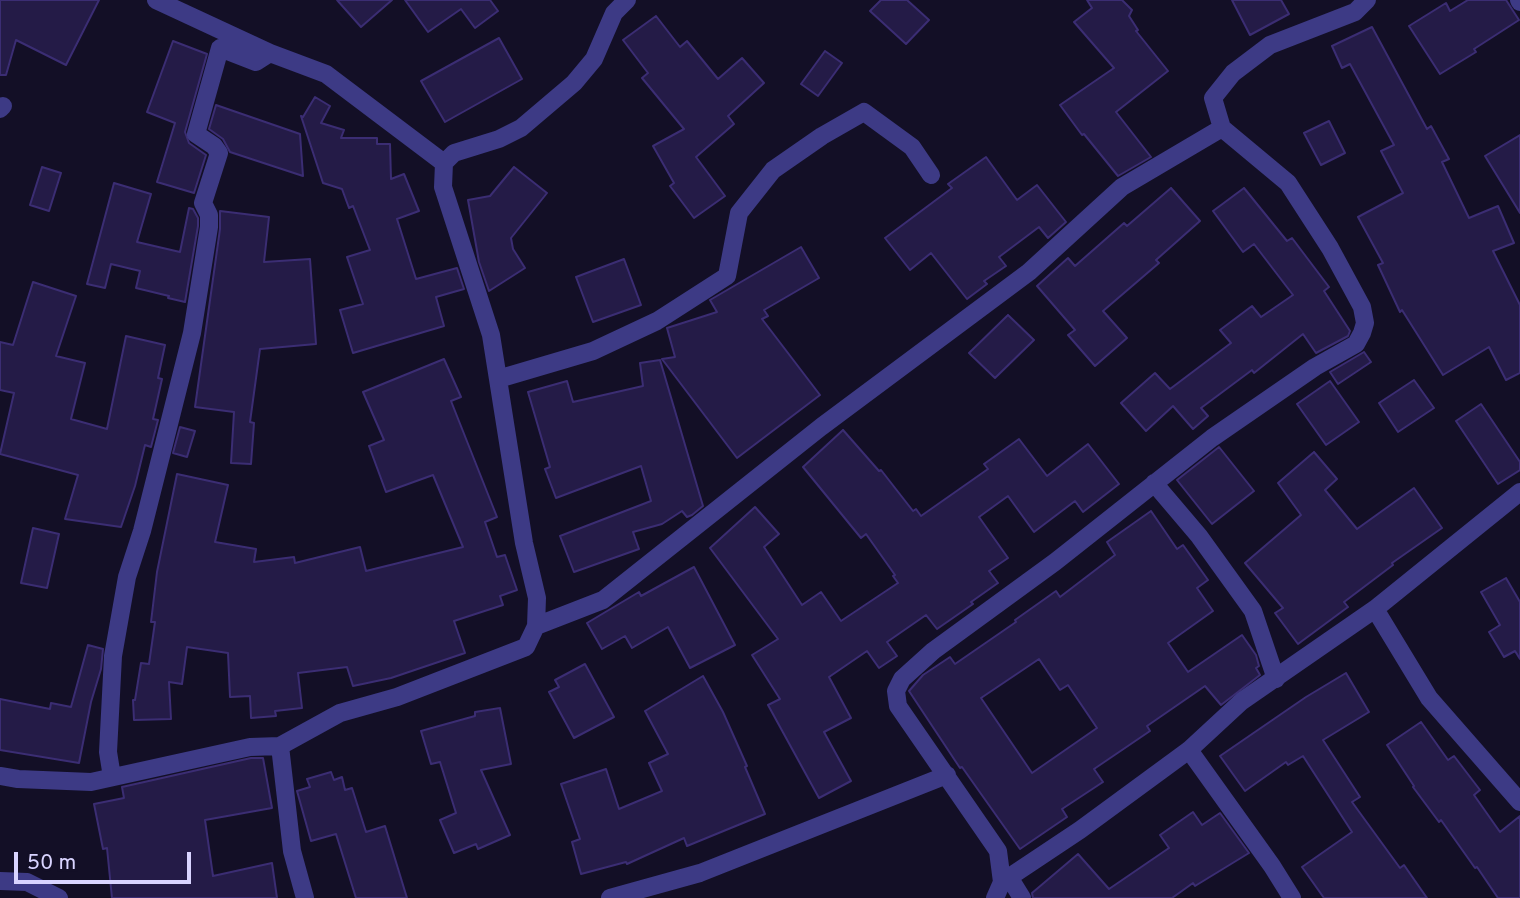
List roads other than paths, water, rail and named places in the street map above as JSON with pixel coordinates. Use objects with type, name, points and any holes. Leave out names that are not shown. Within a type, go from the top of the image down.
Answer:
[{"type":"street","points":[[156,0],[270,53],[326,74],[444,163]]},
{"type":"street","points":[[0,776],[91,782],[250,747],[280,746],[340,713],[397,697],[526,647],[536,626],[537,598],[524,543],[491,335],[443,187],[444,163],[454,153],[499,139],[521,128],[574,83],[594,59],[614,13],[627,0]]},
{"type":"street","points":[[1002,886],[998,851],[898,706],[896,691],[902,679],[933,651],[1055,562],[1212,438],[1315,367],[1356,344],[1365,323],[1362,307],[1330,248],[1288,183],[1222,128],[1213,98],[1233,73],[1270,45],[1355,12],[1367,0]]},
{"type":"street","points":[[112,777],[108,752],[113,656],[127,578],[142,531],[192,333],[209,227],[209,215],[203,203],[219,153],[214,146],[196,134],[220,48],[256,62],[270,53]]},
{"type":"street","points":[[498,379],[593,351],[657,321],[726,276],[739,213],[773,170],[822,136],[864,112],[912,147],[931,175]]},
{"type":"street","points":[[536,626],[603,600],[821,427],[1029,272],[1122,187],[1222,128]]},
{"type":"street","points":[[1154,483],[1199,537],[1253,611],[1276,679]]},
{"type":"street","points":[[1002,886],[1189,751],[1242,701],[1376,609],[1520,492]]},
{"type":"street","points":[[1376,609],[1429,698],[1520,802]]},
{"type":"street","points":[[280,746],[292,851],[305,898]]},
{"type":"street","points":[[1189,751],[1292,898]]},
{"type":"street","points":[[610,898],[700,873],[947,775]]},
{"type":"street","points":[[0,881],[27,882],[59,898]]},
{"type":"street","points":[[1002,886],[1023,898]]}]
